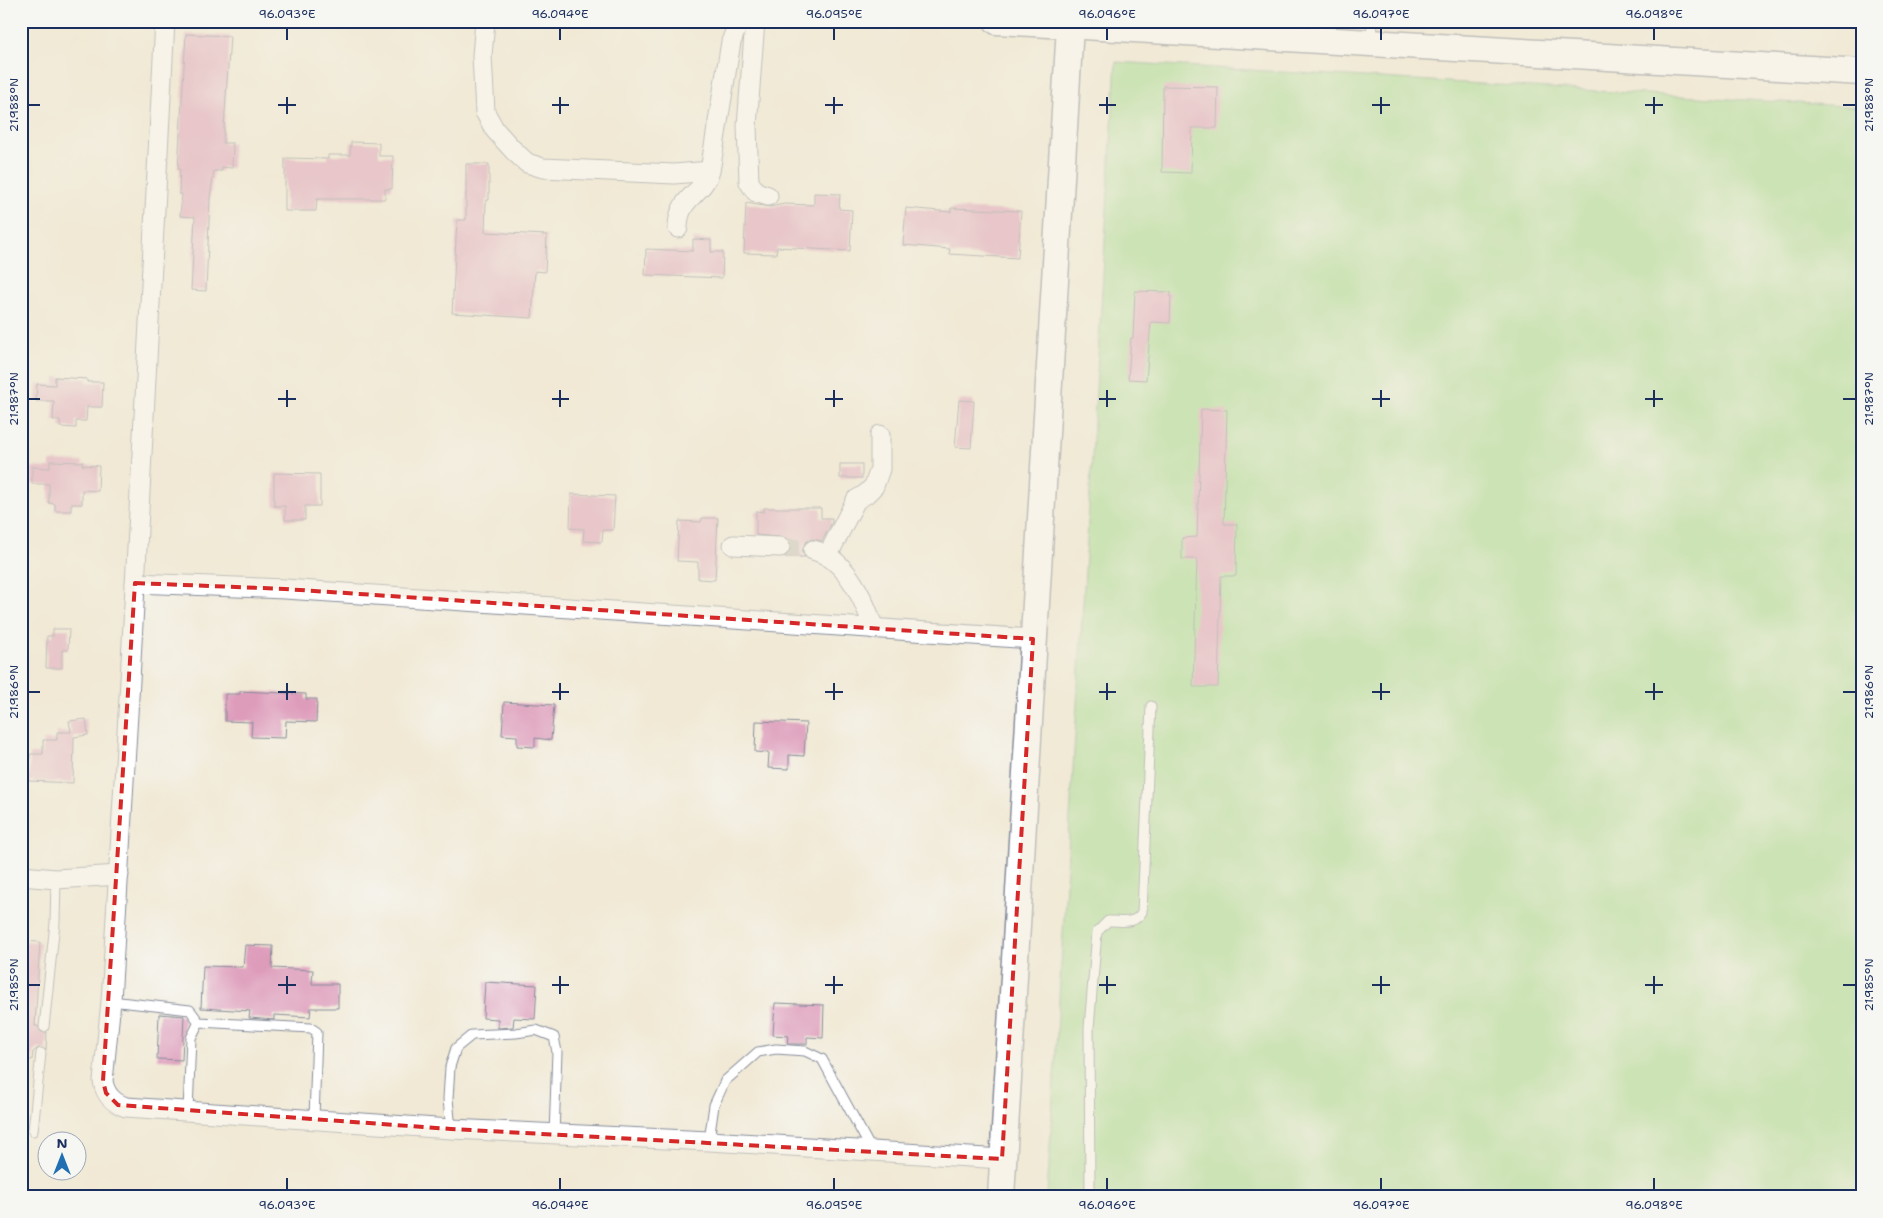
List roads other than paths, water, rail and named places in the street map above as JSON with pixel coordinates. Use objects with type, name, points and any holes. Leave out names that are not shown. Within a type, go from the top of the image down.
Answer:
[{"type":"street","points":[[164,21],[111,1001],[103,1081],[106,1092],[118,1105],[126,1107],[451,1129],[710,1141],[1002,1159]]},
{"type":"street","points":[[485,21],[482,56],[485,112],[495,130],[527,163],[543,168],[588,171],[674,174],[710,171]]},
{"type":"street","points":[[678,228],[679,211],[706,182],[710,171],[731,42],[739,21]]},
{"type":"street","points":[[755,21],[747,126],[749,182],[756,192],[768,196]]},
{"type":"street","points":[[997,21],[1372,32],[1862,72]]},
{"type":"street","points":[[1001,1197],[1070,23]]},
{"type":"street","points":[[874,629],[857,588],[820,553],[856,500],[874,486],[880,469],[880,435]]},
{"type":"street","points":[[733,545],[780,547]]},
{"type":"street","points":[[135,583],[294,589],[1034,639]]},
{"type":"street","points":[[21,876],[56,878],[118,875]]},
{"type":"lane","points":[[1090,1197],[1089,1028],[1097,932],[1108,921],[1126,922],[1139,917],[1142,912],[1151,706]]},
{"type":"lane","points":[[44,1027],[55,923],[56,878]]},
{"type":"lane","points":[[111,1001],[190,1010],[199,1022]]},
{"type":"lane","points":[[188,1111],[191,1038],[199,1022]]},
{"type":"lane","points":[[199,1022],[311,1028],[317,1032],[314,1119]]},
{"type":"lane","points":[[451,1129],[448,1099],[450,1067],[456,1048],[472,1035],[536,1030],[554,1036],[557,1052],[554,1135]]},
{"type":"lane","points":[[710,1141],[714,1105],[725,1081],[758,1052],[776,1049],[805,1051],[822,1059],[872,1151]]},
{"type":"lane","points":[[33,1131],[41,1053]]},
{"type":"tunnel","points":[[780,547],[813,550]]}]
